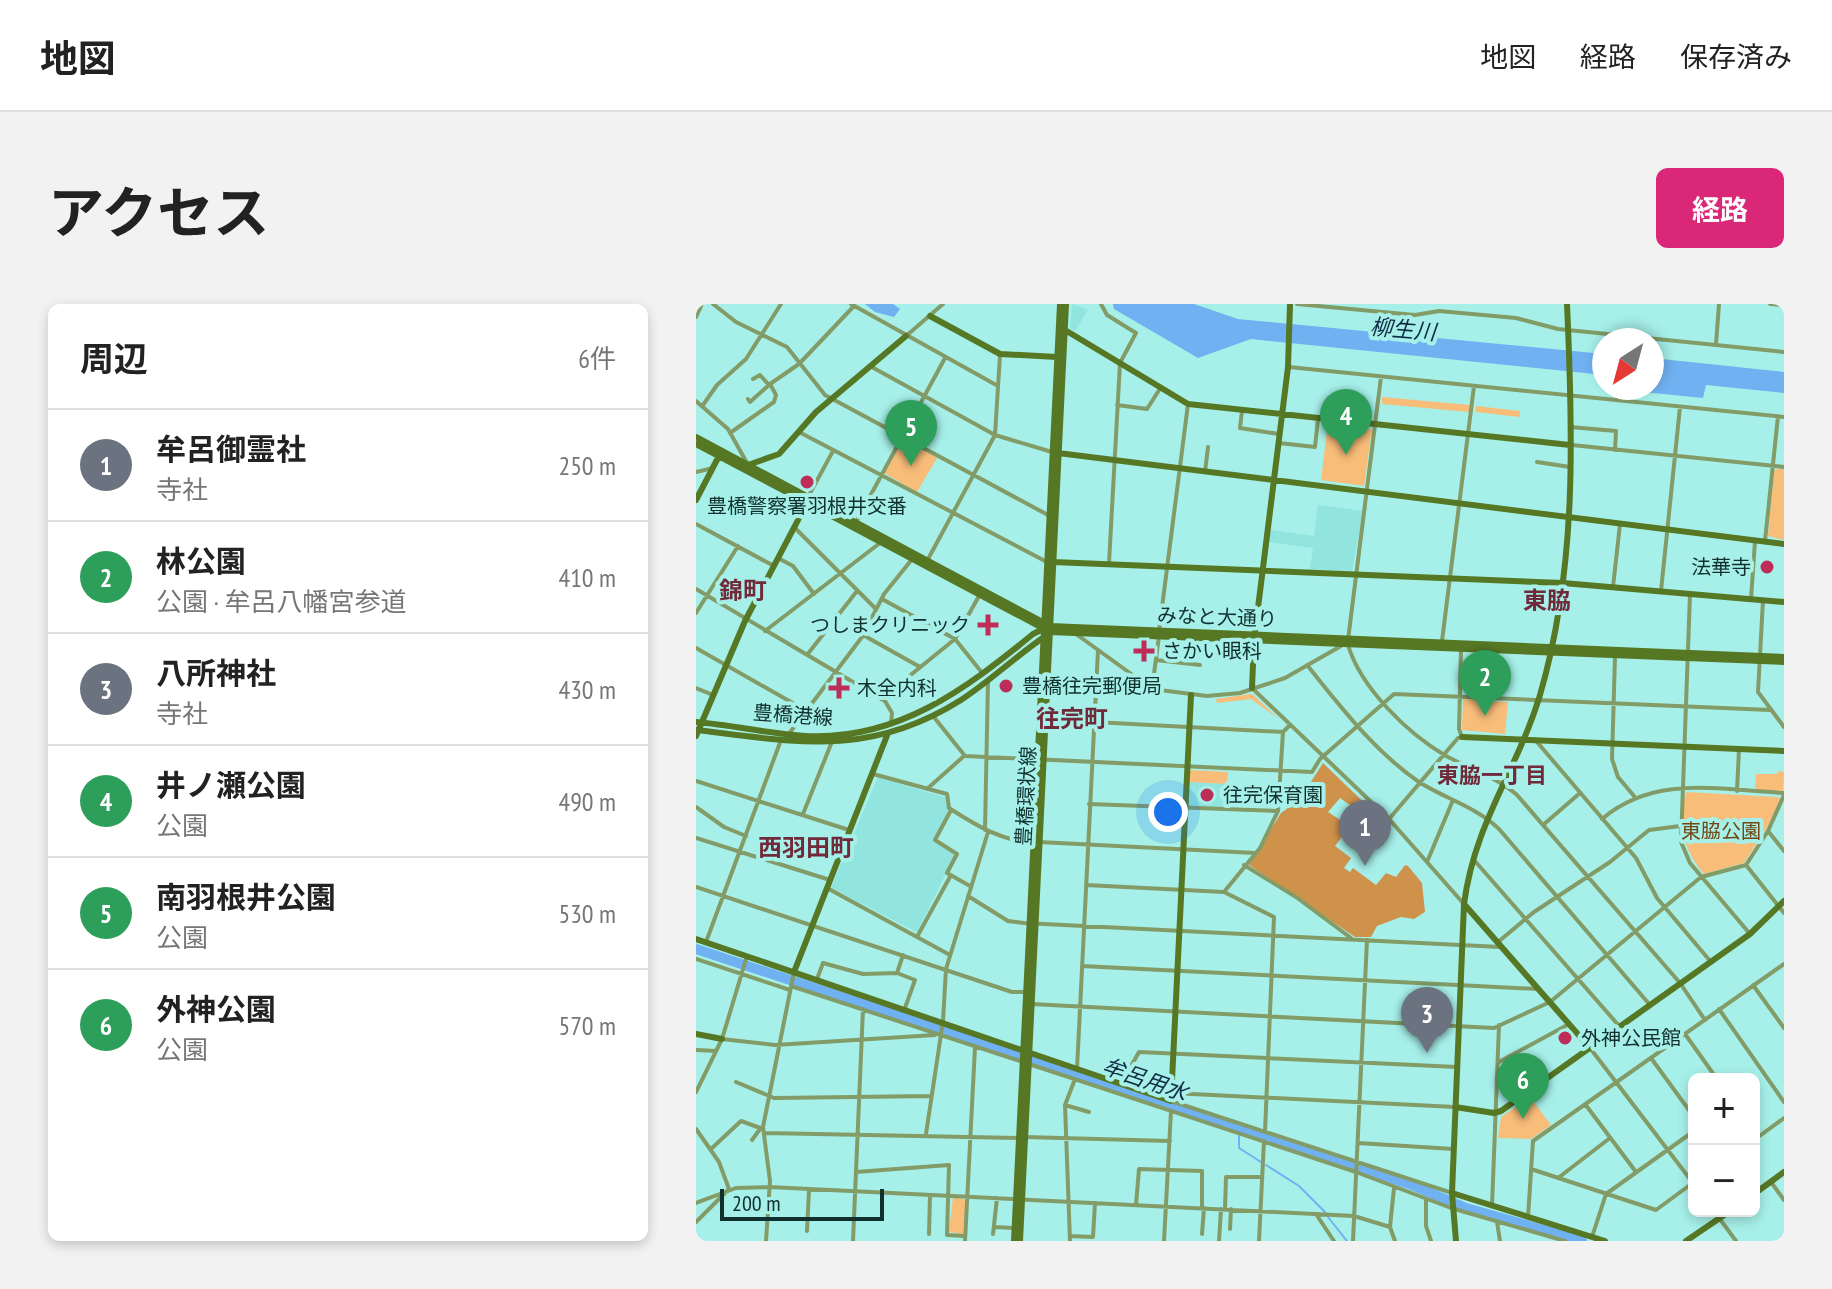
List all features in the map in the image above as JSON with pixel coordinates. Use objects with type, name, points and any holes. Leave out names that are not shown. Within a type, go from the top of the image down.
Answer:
[{"type":"street","points":[[696,317],[702,304]]},
{"type":"street","points":[[713,304],[736,322],[787,347],[831,398],[1049,515]]},
{"type":"street","points":[[703,405],[717,385],[746,359],[781,304]]},
{"type":"street","points":[[696,401],[730,433],[748,465],[775,457],[831,398],[943,304]]},
{"type":"street","name":"豊橋環状線","points":[[1050,562],[1049,515],[1055,452],[1057,357],[1063,328],[1060,304]]},
{"type":"street","name":"豊橋環状線","points":[[1017,1241],[1031,1004],[1032,923],[1055,452],[1066,304]]},
{"type":"street","points":[[1101,304],[1107,315],[1136,333],[1120,363],[1109,564]]},
{"type":"street","points":[[1290,304],[1292,320],[1288,367],[1254,637],[1252,688],[1389,819],[1590,1048],[1688,1176]]},
{"type":"street","points":[[1297,304],[1415,315],[1439,311],[1516,318],[1568,330],[1784,352]]},
{"type":"street","points":[[1439,311],[1440,304]]},
{"type":"street","points":[[1456,1241],[1451,1207],[1464,904],[1472,858],[1486,816],[1538,700],[1552,650],[1571,517],[1567,304]]},
{"type":"street","points":[[1716,344],[1719,304]]},
{"type":"street","points":[[1770,304],[1784,305]]},
{"type":"street","points":[[748,399],[750,402],[799,364],[853,305],[998,386]]},
{"type":"street","points":[[930,316],[1000,354],[1057,357]]},
{"type":"street","points":[[1063,328],[1188,404],[1784,467]]},
{"type":"street","points":[[926,564],[995,435],[1000,354]]},
{"type":"street","points":[[854,526],[945,358]]},
{"type":"street","points":[[870,366],[995,435],[1055,452],[1784,544]]},
{"type":"street","points":[[1288,367],[1781,417],[1765,541]]},
{"type":"street","points":[[730,433],[774,402],[776,395],[770,385],[760,375],[753,379]]},
{"type":"street","points":[[1381,377],[1348,640],[1358,672],[1427,743],[1502,783],[1543,825],[1680,983],[1705,1020]]},
{"type":"street","points":[[1442,645],[1474,386]]},
{"type":"street","points":[[1117,405],[1147,409],[1161,387]]},
{"type":"street","points":[[1152,689],[1188,404]]},
{"type":"street","points":[[1661,591],[1680,406]]},
{"type":"street","points":[[1242,410],[1240,428],[1315,447],[1318,419]]},
{"type":"street","points":[[1569,427],[1616,431],[1615,450]]},
{"type":"street","points":[[799,432],[1050,562],[1563,583],[1784,602]]},
{"type":"street","name":"みなと大通り","points":[[696,437],[808,500]]},
{"type":"street","name":"みなと大通り","points":[[696,444],[748,465],[979,596],[1046,629],[1159,633]]},
{"type":"street","points":[[1205,472],[1208,447]]},
{"type":"street","points":[[697,732],[745,621],[833,451]]},
{"type":"street","points":[[696,500],[720,453]]},
{"type":"street","points":[[1537,462],[1570,467]]},
{"type":"street","points":[[696,472],[713,468]]},
{"type":"street","points":[[696,524],[774,566]]},
{"type":"street","points":[[1613,587],[1620,524]]},
{"type":"street","name":"みなと大通り","points":[[854,526],[880,543],[914,557]]},
{"type":"street","points":[[794,527],[876,609]]},
{"type":"street","points":[[1751,599],[1755,540]]},
{"type":"street","points":[[765,631],[880,543]]},
{"type":"street","points":[[696,613],[738,546]]},
{"type":"street","points":[[788,735],[863,635],[882,599],[914,557]]},
{"type":"street","points":[[778,558],[793,566],[814,594]]},
{"type":"street","name":"みなと大通り","points":[[926,564],[1046,629],[1784,659]]},
{"type":"street","points":[[696,589],[890,707],[891,725],[792,982],[763,1130],[769,1187],[766,1241]]},
{"type":"street","points":[[807,655],[857,591]]},
{"type":"street","points":[[1690,594],[1680,826],[1686,857],[1750,934]]},
{"type":"street","points":[[881,699],[955,639],[979,596]]},
{"type":"street","points":[[882,599],[955,639],[986,677],[987,831],[946,969],[926,1134]]},
{"type":"street","points":[[1763,600],[1758,692],[1784,727]]},
{"type":"street","name":"豊橋環状線","points":[[1040,761],[1047,680],[1046,629]]},
{"type":"street","name":"豊橋港線","points":[[697,732],[831,744],[888,733],[933,716],[1046,629]]},
{"type":"street","points":[[1073,632],[1152,689],[1191,695],[1225,695],[1285,678],[1348,640]]},
{"type":"street","points":[[863,635],[920,667]]},
{"type":"street","points":[[1460,738],[1462,646]]},
{"type":"street","points":[[696,648],[805,710]]},
{"type":"street","points":[[1077,1069],[1098,650]]},
{"type":"street","points":[[1615,652],[1611,743],[1615,770],[1634,796]]},
{"type":"street","points":[[1156,660],[1200,665]]},
{"type":"street","points":[[1307,665],[1357,727],[1420,782],[1486,816],[1650,1005]]},
{"type":"street","name":"豊橋港線","points":[[699,722],[788,735],[832,736],[891,725],[986,677]]},
{"type":"street","points":[[1047,680],[1144,684]]},
{"type":"street","points":[[696,688],[713,695]]},
{"type":"street","points":[[933,716],[965,756],[1312,772],[1323,757],[1394,694],[1770,710]]},
{"type":"street","points":[[1171,1097],[1191,695]]},
{"type":"street","points":[[1093,722],[1283,732]]},
{"type":"street","points":[[1224,892],[1255,853],[1278,811],[1283,732],[1290,725]]},
{"type":"street","points":[[1389,819],[1460,738],[1784,751]]},
{"type":"street","points":[[706,942],[781,740]]},
{"type":"street","points":[[1536,741],[1628,848],[1664,907],[1711,962]]},
{"type":"street","points":[[803,814],[831,744]]},
{"type":"street","points":[[1737,791],[1739,749]]},
{"type":"street","points":[[927,789],[965,756]]},
{"type":"street","points":[[871,773],[947,794],[951,810],[935,840],[957,854],[947,873],[970,886]]},
{"type":"street","points":[[696,781],[849,830]]},
{"type":"street","points":[[1031,1004],[1459,1026],[1499,1025],[1550,1002],[1701,877],[1746,865],[1768,831],[1784,794],[1681,789],[1634,796],[1602,819]]},
{"type":"street","points":[[1543,825],[1580,793]]},
{"type":"street","points":[[1427,862],[1453,800]]},
{"type":"street","points":[[1089,804],[1278,811]]},
{"type":"street","points":[[696,807],[724,827],[746,836]]},
{"type":"street","points":[[951,810],[1008,841],[1255,853]]},
{"type":"street","points":[[968,896],[1008,921],[1463,945],[1500,944],[1526,918],[1588,877],[1649,830],[1680,826]]},
{"type":"street","points":[[1768,831],[1784,851]]},
{"type":"street","points":[[696,838],[830,880]]},
{"type":"street","points":[[1472,858],[1620,1027]]},
{"type":"street","points":[[1244,865],[1296,897],[1353,939]]},
{"type":"street","points":[[1746,865],[1781,904],[1784,913]]},
{"type":"street","points":[[918,935],[951,875]]},
{"type":"street","points":[[1086,885],[1224,892],[1274,917],[1265,1132]]},
{"type":"street","points":[[696,887],[1012,992],[1026,992]]},
{"type":"street","points":[[827,888],[950,955]]},
{"type":"street","points":[[696,939],[792,982],[863,1009],[941,1029],[1026,1057],[1075,1079],[1153,1100],[1171,1097],[1266,1099],[1455,1107],[1496,1113],[1750,934],[1781,904]]},
{"type":"street","name":"豊橋環状線","points":[[1026,1057],[1026,992],[1032,923]]},
{"type":"street","points":[[1353,1241],[1367,940]]},
{"type":"street","points":[[897,973],[903,955]]},
{"type":"street","points":[[696,959],[792,982],[817,979],[905,1008],[975,1047],[1077,1069],[1121,1084],[1171,1111],[1265,1132],[1357,1167],[1394,1188],[1563,1241]]},
{"type":"street","points":[[696,1092],[722,1039],[746,959]]},
{"type":"street","points":[[817,979],[823,963],[863,974],[897,973],[915,980],[905,1008]]},
{"type":"street","points":[[1528,1217],[1533,1141],[1784,964]]},
{"type":"street","points":[[1082,966],[1539,989]]},
{"type":"street","points":[[1753,985],[1784,1028]]},
{"type":"street","points":[[853,1241],[863,1009]]},
{"type":"street","points":[[1719,1009],[1784,1102]]},
{"type":"street","points":[[1499,1062],[1569,1024]]},
{"type":"street","points":[[1492,1206],[1499,1025]]},
{"type":"street","points":[[696,1034],[779,1044],[863,1040],[941,1029]]},
{"type":"street","points":[[1685,1034],[1713,1073]]},
{"type":"street","points":[[856,1172],[949,1165],[947,1235],[965,1239],[975,1047]]},
{"type":"street","points":[[696,1050],[716,1051]]},
{"type":"street","points":[[1121,1084],[1139,1052],[1457,1067]]},
{"type":"street","points":[[1651,1058],[1688,1109]]},
{"type":"street","points":[[1075,1079],[1065,1105],[1070,1238],[1093,1237],[1095,1203]]},
{"type":"street","points":[[736,1082],[768,1095],[803,1099],[859,1095],[931,1096]]},
{"type":"street","points":[[1171,1097],[1264,1141],[1605,1241]]},
{"type":"street","points":[[1585,1104],[1636,1172]]},
{"type":"street","points":[[1065,1105],[1089,1112]]},
{"type":"street","points":[[1164,1241],[1171,1111]]},
{"type":"street","points":[[1760,1136],[1784,1118]]},
{"type":"street","points":[[711,1149],[741,1121],[763,1130],[1170,1141]]},
{"type":"street","points":[[696,1129],[711,1149],[729,1189]]},
{"type":"street","points":[[752,1140],[763,1130]]},
{"type":"street","points":[[1592,1237],[1606,1194],[1688,1136]]},
{"type":"street","points":[[1558,1178],[1610,1138]]},
{"type":"street","points":[[1259,1241],[1264,1141]]},
{"type":"street","points":[[1358,1143],[1453,1149]]},
{"type":"street","points":[[1136,1205],[1139,1169],[1202,1171],[1202,1234]]},
{"type":"street","points":[[1531,1169],[1656,1210],[1688,1187]]},
{"type":"street","points":[[1760,1190],[1784,1172]]},
{"type":"street","points":[[1230,1229],[1226,1209],[1226,1177],[1262,1177]]},
{"type":"street","points":[[1771,1182],[1784,1200]]},
{"type":"street","points":[[696,1203],[729,1189],[769,1187],[1354,1216],[1390,1227]]},
{"type":"street","points":[[1394,1188],[1390,1227],[1395,1241]]},
{"type":"street","points":[[696,1222],[729,1189]]},
{"type":"street","points":[[807,1231],[809,1189]]},
{"type":"street","points":[[929,1234],[930,1195]]},
{"type":"street","points":[[997,1198],[994,1230],[1010,1228]]},
{"type":"street","points":[[1426,1199],[1426,1226],[1431,1241]]},
{"type":"street","name":"豊橋環状線","points":[[1017,1241],[1010,1228],[1019,1200]]},
{"type":"street","points":[[1219,1241],[1226,1209]]},
{"type":"street","points":[[1316,1214],[1334,1241]]},
{"type":"street","points":[[1686,1241],[1722,1217]]},
{"type":"street","points":[[1719,1219],[1736,1241]]},
{"type":"street","points":[[1497,1222],[1500,1241]]},
{"type":"street","points":[[1530,1231],[1530,1239]]},
{"type":"shaded area","points":[[865,304],[893,304],[900,309],[894,317],[875,312]]},
{"type":"shaded area","points":[[1072,304],[1088,310],[1075,331],[1070,328]]},
{"type":"shaded area","points":[[1113,304],[1194,304],[1238,319],[1592,353],[1592,374],[1251,339],[1198,358],[1114,309]]},
{"type":"shaded area","points":[[1664,359],[1784,372],[1784,393],[1706,385],[1703,398],[1664,394]]},
{"type":"shaded area","points":[[1318,505],[1363,511],[1352,571],[1310,569],[1313,548],[1269,542],[1271,530],[1314,536]]},
{"type":"shaded area","points":[[1323,763],[1380,818],[1365,821],[1366,814],[1362,808],[1354,808],[1340,798],[1328,812],[1354,829],[1359,824],[1368,833],[1359,844],[1344,834],[1335,846],[1351,858],[1344,868],[1350,872],[1353,868],[1376,885],[1386,873],[1396,877],[1405,865],[1408,866],[1422,883],[1425,912],[1414,919],[1401,917],[1377,926],[1371,937],[1355,937],[1249,865],[1281,813],[1300,799]]},
{"type":"shaded area","points":[[878,777],[947,798],[947,814],[933,841],[955,855],[917,932],[831,888]]},
{"type":"shaded area","name":"往完保育園","points":[[1188,782],[1227,784],[1226,808],[1188,806]]},
{"type":"green space","points":[[1382,397],[1470,405],[1469,412],[1382,404]]},
{"type":"green space","points":[[1476,406],[1520,411],[1520,417],[1476,412]]},
{"type":"green space","points":[[1328,423],[1372,429],[1364,486],[1321,480]]},
{"type":"green space","points":[[904,439],[937,458],[917,492],[884,473]]},
{"type":"green space","points":[[1784,469],[1784,540],[1768,536],[1774,471]]},
{"type":"green space","points":[[1252,694],[1279,719],[1251,699],[1217,703],[1216,699]]},
{"type":"green space","points":[[1463,699],[1508,702],[1505,734],[1462,730]]},
{"type":"green space","points":[[1190,770],[1228,772],[1227,784],[1188,782]]},
{"type":"green space","points":[[1778,771],[1784,772],[1783,791],[1755,790],[1756,774],[1777,774]]},
{"type":"green space","name":"東脇公園","points":[[1687,792],[1780,799],[1768,826],[1744,863],[1704,874],[1697,866],[1684,835],[1682,813]]},
{"type":"green space","points":[[1530,1097],[1551,1125],[1531,1139],[1498,1138],[1501,1117]]},
{"type":"green space","points":[[953,1197],[966,1200],[963,1234],[949,1232]]},
{"type":"waterway","name":"牟呂用水","points":[[696,949],[1409,1184],[1466,1208],[1582,1241]]},
{"type":"waterway","points":[[1239,1136],[1239,1148],[1261,1162]]},
{"type":"waterway","points":[[1266,1165],[1299,1186],[1325,1212]]},
{"type":"waterway","points":[[1328,1217],[1347,1241]]},
{"type":"place","name":"井ノ瀬公園","points":[[1346,455]]},
{"type":"place","name":"南羽根井公園","points":[[911,466]]},
{"type":"place","name":"豊橋警察署羽根井交番","points":[[807,482]]},
{"type":"place","name":"法華寺","points":[[1767,567]]},
{"type":"place","name":"つしまクリニック","points":[[988,625]]},
{"type":"place","name":"さかい眼科","points":[[1144,651]]},
{"type":"place","name":"豊橋往完郵便局","points":[[1006,686]]},
{"type":"place","name":"木全内科","points":[[839,688]]},
{"type":"place","name":"林公園","points":[[1485,716]]},
{"type":"place","name":"往完保育園","points":[[1207,795]]},
{"type":"place","name":"牟呂御霊社","points":[[1365,866]]},
{"type":"place","name":"外神公民館","points":[[1565,1038]]},
{"type":"place","name":"八所神社","points":[[1427,1053]]},
{"type":"place","name":"外神公園","points":[[1523,1119]]},
{"type":"district","name":"錦町","points":[[743,591]]},
{"type":"district","name":"東脇","points":[[1547,601]]},
{"type":"district","name":"往完町","points":[[1072,719]]},
{"type":"district","name":"東脇一丁目","points":[[1492,775]]},
{"type":"district","name":"西羽田町","points":[[806,848]]},
{"type":"water label","name":"柳生川","points":[[1403,329]]}]
